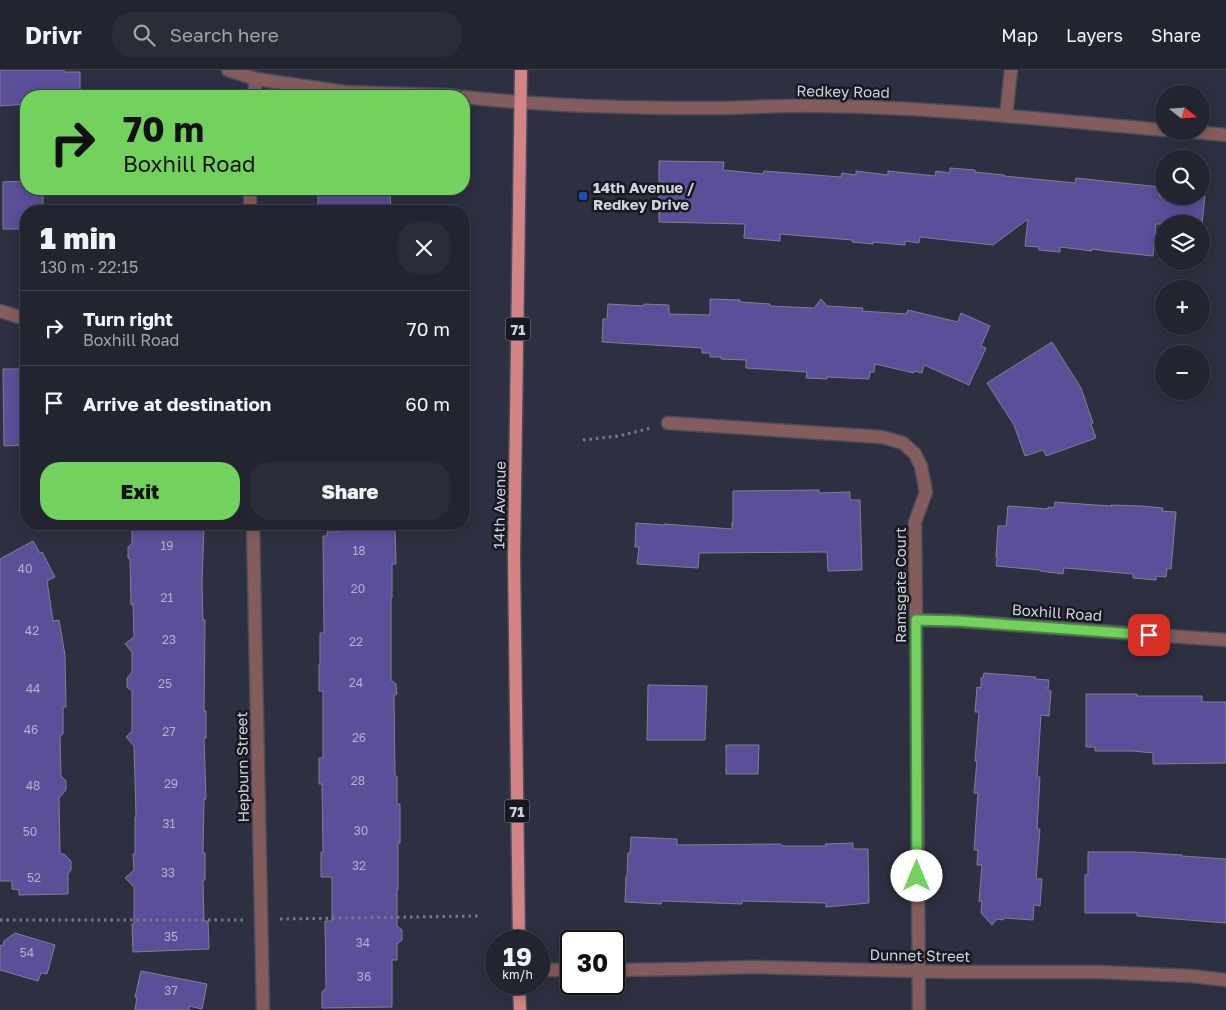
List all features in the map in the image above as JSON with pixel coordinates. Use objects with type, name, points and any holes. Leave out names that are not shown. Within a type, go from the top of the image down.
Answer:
[{"type":"main road","name":"14th Avenue","points":[[519,930],[514,556],[521,70]]},
{"type":"main road","points":[[519,995],[520,1010]]},
{"type":"street","points":[[228,70],[256,79],[331,90]]},
{"type":"street","points":[[1006,116],[1011,70]]},
{"type":"street","points":[[255,90],[256,79]]},
{"type":"street","name":"Redkey Road","points":[[470,98],[587,106],[906,108],[1155,129]]},
{"type":"street","points":[[1210,134],[1226,135]]},
{"type":"street","points":[[0,311],[20,317]]},
{"type":"street","name":"Ramsgate Court","points":[[668,423],[882,437],[902,442],[915,454],[921,466],[926,492],[915,522],[919,1010]]},
{"type":"street","name":"Hepburn Street","points":[[253,530],[263,1010]]},
{"type":"street","name":"Boxhill Road","points":[[916,620],[968,621],[1226,640]]},
{"type":"street","name":"Dunnet Street","points":[[625,970],[754,967],[918,971],[1099,972],[1226,980]]},
{"type":"path","points":[[583,440],[619,436],[668,423]]},
{"type":"building","points":[[0,70],[64,70],[64,72],[80,72],[80,90],[20,90],[20,104],[0,106]]},
{"type":"building","points":[[659,161],[724,162],[723,170],[763,174],[764,171],[841,177],[842,173],[856,175],[856,171],[888,175],[888,171],[935,176],[936,171],[950,173],[950,168],[975,170],[975,172],[1004,176],[1075,183],[1076,178],[1155,186],[1155,205],[1204,205],[1203,215],[1155,215],[1153,256],[1060,247],[1060,252],[1039,250],[1039,247],[1025,246],[1028,219],[993,245],[920,237],[919,243],[905,241],[905,245],[873,242],[873,244],[852,242],[852,240],[780,234],[780,241],[744,238],[745,224],[659,222]]},
{"type":"building","points":[[20,181],[20,195],[43,195],[43,205],[20,205],[20,229],[3,229],[3,182]]},
{"type":"building","points":[[318,195],[390,195],[391,205],[318,205]]},
{"type":"building","points":[[710,299],[740,300],[740,302],[770,304],[770,306],[814,308],[821,299],[827,306],[863,308],[862,311],[906,314],[908,310],[958,322],[961,313],[990,326],[981,346],[986,348],[969,385],[924,365],[922,373],[914,371],[914,373],[875,364],[874,372],[870,372],[869,379],[806,378],[807,372],[746,368],[746,360],[710,357],[710,353],[702,353],[702,348],[602,342],[603,319],[607,319],[608,304],[669,305],[669,314],[710,315]]},
{"type":"building","points":[[1052,342],[1081,388],[1096,438],[1046,456],[1043,450],[1025,456],[1014,425],[987,383]]},
{"type":"building","points":[[3,369],[20,369],[20,445],[4,446]]},
{"type":"building","points":[[819,490],[819,493],[850,492],[850,500],[860,500],[862,570],[828,571],[827,552],[699,553],[698,568],[637,564],[639,547],[635,547],[636,523],[732,529],[733,491]]},
{"type":"building","points":[[1055,502],[1142,506],[1163,508],[1162,511],[1176,512],[1171,569],[1167,568],[1166,577],[1156,576],[1156,580],[1133,578],[1133,574],[1064,568],[1063,574],[996,566],[998,526],[1006,526],[1008,506],[1048,509],[1048,507],[1054,508]]},
{"type":"building","points":[[132,530],[204,530],[202,583],[203,620],[205,620],[204,711],[206,711],[206,738],[204,738],[206,799],[204,799],[203,853],[205,853],[205,880],[203,880],[204,921],[208,921],[209,949],[133,952],[134,887],[125,878],[134,870],[133,854],[135,854],[136,817],[134,746],[126,737],[132,731],[132,691],[127,687],[127,678],[132,672],[132,652],[125,644],[134,637],[130,559],[128,558],[128,547],[132,543]]},
{"type":"building","points":[[338,530],[395,530],[396,564],[392,564],[391,598],[391,680],[396,684],[397,694],[394,696],[395,775],[397,777],[397,804],[400,804],[400,843],[398,843],[397,926],[402,930],[402,940],[397,944],[397,960],[392,960],[392,1007],[322,1008],[322,992],[326,988],[325,921],[332,921],[332,877],[321,877],[321,852],[323,852],[322,784],[319,784],[319,758],[323,758],[323,691],[319,691],[319,664],[320,633],[324,633],[323,536],[327,536],[327,532],[338,532]]},
{"type":"building","points":[[33,541],[40,553],[42,552],[55,577],[47,581],[53,621],[59,620],[65,655],[66,707],[63,707],[63,734],[60,737],[61,776],[66,781],[66,790],[59,798],[60,854],[64,854],[71,861],[71,870],[68,874],[68,894],[19,895],[19,890],[12,889],[12,881],[0,881],[0,559]]},
{"type":"building","points":[[984,673],[1036,677],[1035,679],[1049,680],[1048,690],[1051,691],[1049,716],[1041,715],[1037,777],[1040,777],[1037,829],[1040,829],[1036,879],[1042,879],[1040,906],[1034,905],[1033,920],[1004,918],[1003,920],[997,919],[992,925],[981,913],[982,901],[979,901],[982,865],[977,865],[978,850],[974,850],[978,793],[974,793],[977,761],[975,761],[979,712],[975,712],[977,687],[981,688],[981,678],[983,678]]},
{"type":"building","points":[[648,685],[707,686],[705,740],[647,740]]},
{"type":"building","points":[[1086,694],[1202,696],[1202,702],[1226,702],[1226,763],[1153,764],[1153,753],[1095,751],[1095,747],[1086,747]]},
{"type":"building","points":[[726,745],[759,745],[758,774],[726,774]]},
{"type":"building","points":[[631,837],[677,839],[677,845],[780,844],[783,846],[826,846],[825,844],[853,843],[853,849],[868,849],[869,903],[826,907],[826,903],[742,901],[742,904],[662,901],[661,904],[625,902],[628,853],[630,853]]},
{"type":"building","points":[[1088,852],[1134,852],[1226,859],[1226,923],[1137,916],[1137,913],[1085,913],[1085,875],[1088,874]]},
{"type":"building","points":[[15,933],[55,945],[47,974],[41,973],[38,981],[0,970],[0,945],[3,946],[4,941]]},
{"type":"building","points":[[141,971],[207,984],[202,1009],[189,1006],[189,1010],[135,1010],[137,997],[135,997]]},
{"type":"place","name":"14th Avenue / Redkey Drive","points":[[583,196]]},
{"type":"route","points":[[917,876],[916,620],[958,621],[1149,635]]}]
